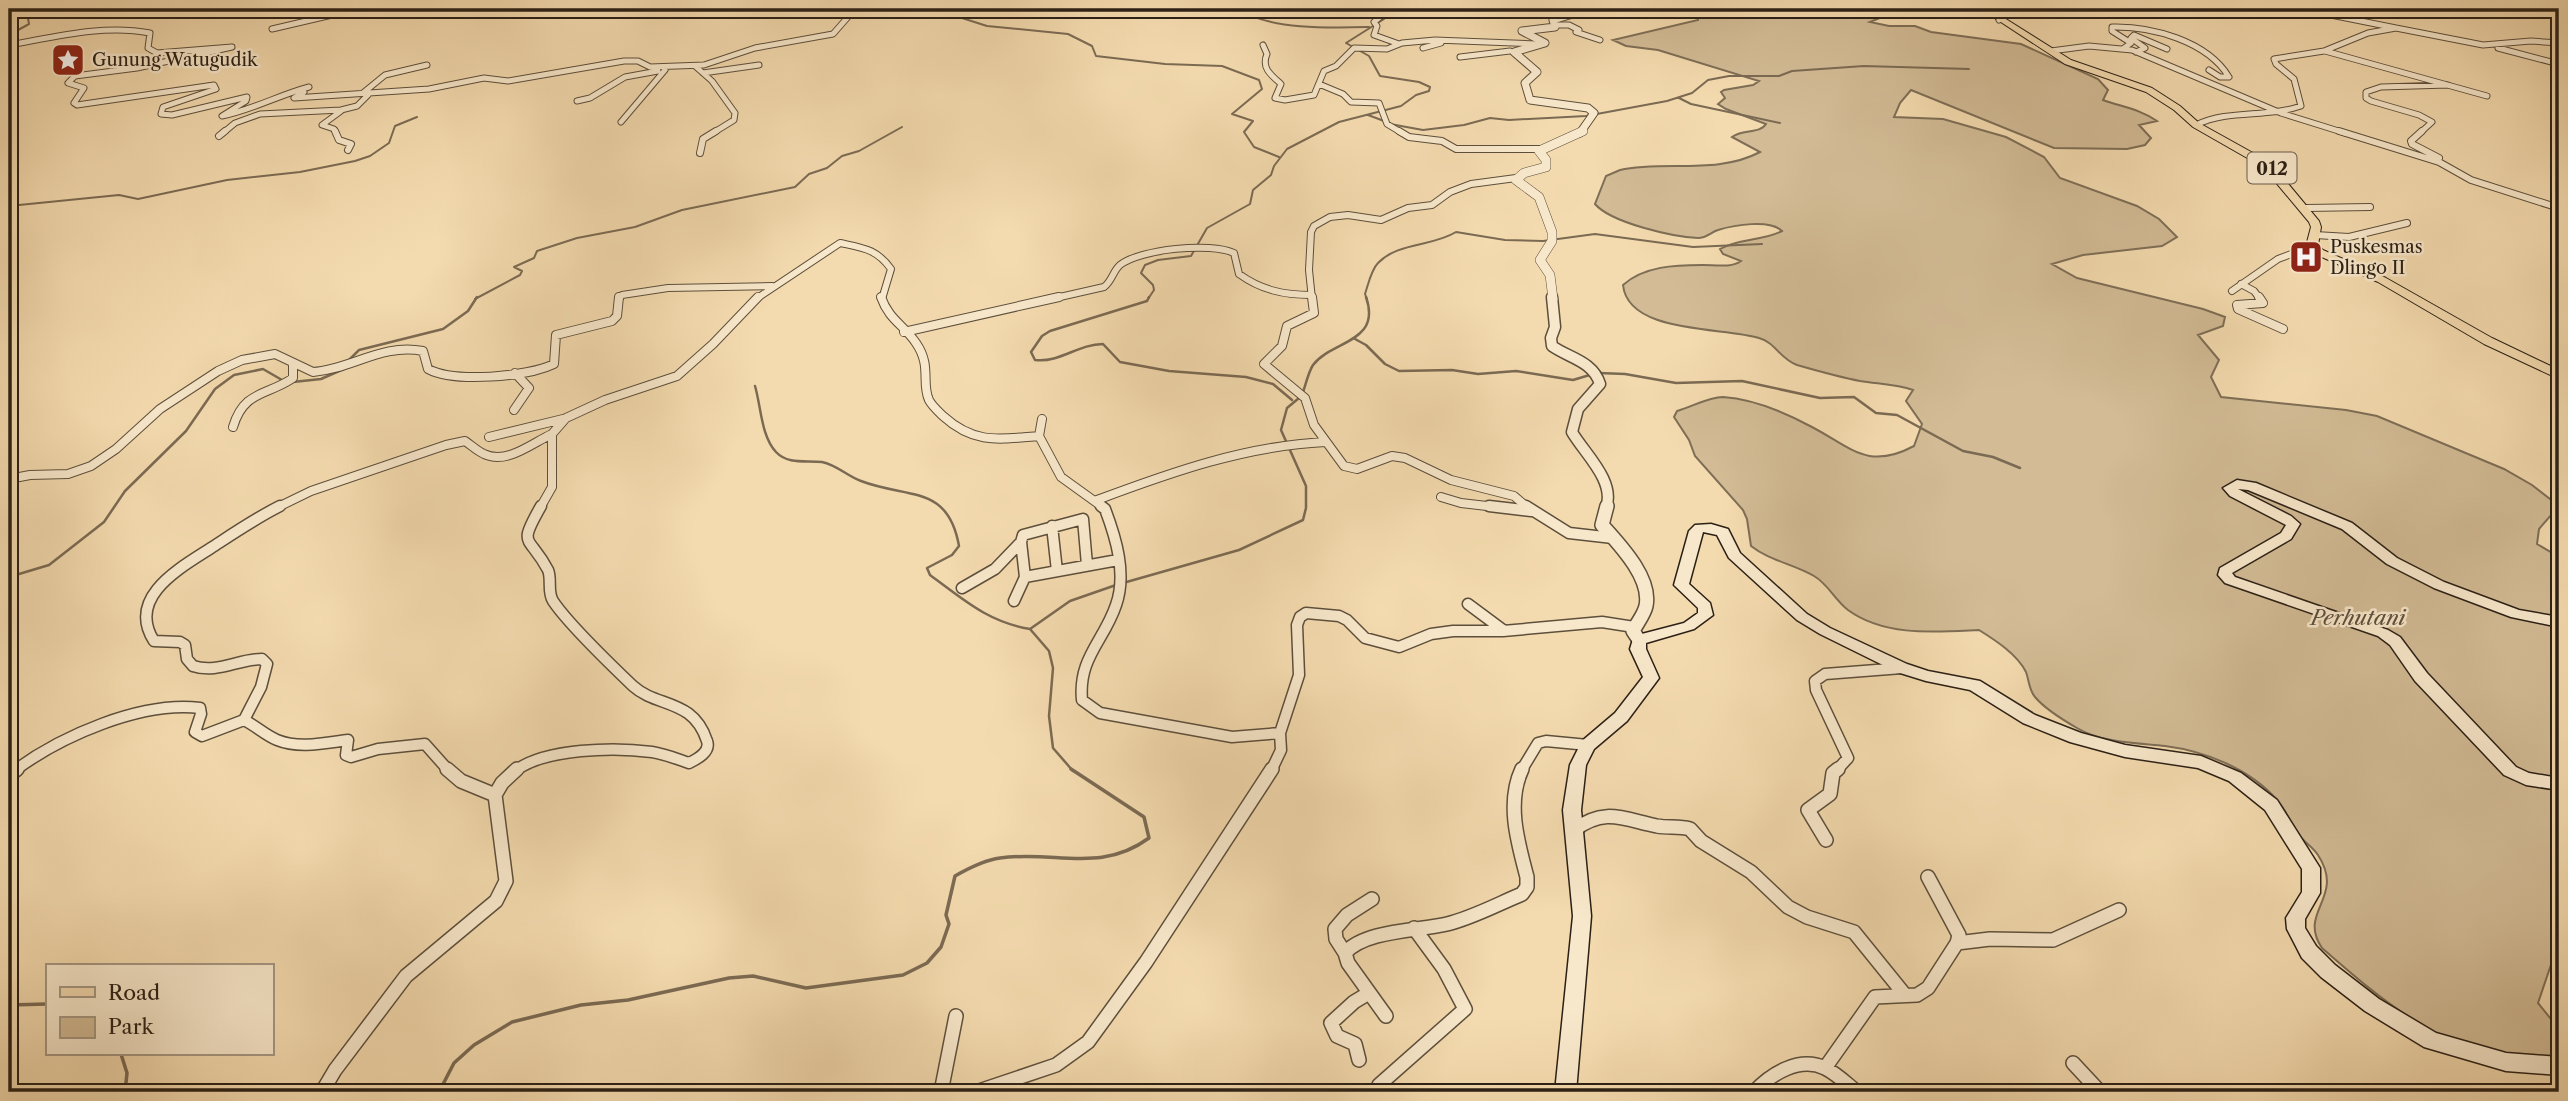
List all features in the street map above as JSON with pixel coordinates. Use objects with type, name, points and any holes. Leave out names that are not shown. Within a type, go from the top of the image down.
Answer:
[{"type":"main road","name":"012","points":[[1985,9],[2076,66],[2149,90],[2177,108],[2196,125],[2267,165],[2306,208],[2316,228],[2313,241]]},
{"type":"main road","points":[[2313,241],[2330,258],[2394,286],[2488,341],[2559,375]]},
{"type":"main road","points":[[2559,622],[2516,614],[2439,585],[2392,561],[2347,526],[2251,486],[2237,484],[2230,488],[2237,495],[2277,511],[2293,524],[2286,536],[2225,570],[2230,580],[2384,633],[2395,640],[2421,677],[2510,771],[2526,779],[2559,784]]},
{"type":"main road","points":[[1565,1092],[1582,916],[1572,810],[1578,765],[1588,745],[1621,716],[1651,678],[1638,649],[1637,633],[1689,626],[1706,615],[1705,606],[1682,589],[1681,581],[1697,530],[1711,528],[1725,534],[1734,555],[1802,617],[1902,668],[1926,676],[1974,685],[2029,719],[2076,738],[2125,751],[2201,762],[2235,777],[2271,805],[2311,868],[2311,893],[2295,918],[2296,929],[2309,952],[2328,971],[2372,1005],[2431,1041],[2506,1062],[2559,1066]]},
{"type":"street","points":[[272,29],[332,15],[364,15],[390,9]]},
{"type":"street","points":[[577,101],[590,98],[625,77],[708,64],[755,48],[833,34],[840,30],[845,16],[855,9]]},
{"type":"street","points":[[1365,9],[1380,17],[1374,35],[1399,44]]},
{"type":"street","points":[[1556,25],[1553,20],[1576,13],[1577,9]]},
{"type":"street","points":[[1999,20],[2017,9]]},
{"type":"street","points":[[2222,9],[2262,14],[2329,14],[2487,45],[2559,64]]},
{"type":"street","points":[[1544,44],[1522,31],[1556,25],[1571,26],[1579,30],[1576,32],[1581,36],[1600,40]]},
{"type":"street","points":[[2124,48],[2131,43],[2112,31],[2112,27],[2130,27],[2199,48],[2227,69],[2229,77],[2220,77],[2209,71]]},
{"type":"street","points":[[2196,125],[2214,116],[2281,113],[2301,106],[2294,79],[2276,64],[2274,59],[2323,51],[2368,33],[2396,27]]},
{"type":"street","points":[[9,45],[84,33],[139,30],[150,33],[148,48],[157,53],[232,47],[137,68],[75,76],[68,83],[85,88],[74,103],[77,105],[214,85],[217,88],[163,107],[161,114],[172,115],[247,97],[246,101],[222,115],[226,116],[246,111],[278,95],[309,87],[313,88],[295,98],[429,89],[484,78],[508,81],[624,61],[667,69]]},
{"type":"street","points":[[2136,52],[2145,48],[2132,38],[2134,35],[2166,49]]},
{"type":"street","points":[[1263,45],[1268,57],[1264,61],[1266,70],[1281,84],[1275,98],[1285,100],[1313,95],[1324,71],[1336,66],[1354,48],[1387,49],[1399,44],[1443,40],[1509,45],[1544,44]]},
{"type":"street","points":[[1423,48],[1439,44],[1443,40]]},
{"type":"street","points":[[2487,45],[2530,41],[2559,43]]},
{"type":"street","points":[[1460,57],[1497,51],[1514,52],[1544,44]]},
{"type":"street","points":[[2051,51],[2089,46],[2124,48],[2281,113],[2439,162],[2471,180],[2559,208]]},
{"type":"street","points":[[2323,51],[2487,96]]},
{"type":"street","points":[[1319,83],[1343,94],[1351,102],[1377,103],[1384,111],[1386,122],[1409,136],[1441,141],[1453,149],[1540,149],[1582,132],[1593,114],[1588,108],[1530,100],[1525,83],[1537,72],[1514,52]]},
{"type":"street","points":[[219,136],[235,123],[268,112],[341,110],[356,106],[384,75],[427,65]]},
{"type":"street","points":[[703,73],[759,65]]},
{"type":"street","points":[[695,66],[731,104],[736,117],[703,139],[700,153]]},
{"type":"street","points":[[621,122],[667,69]]},
{"type":"street","points":[[2439,162],[2439,158],[2412,145],[2411,141],[2432,122],[2419,115],[2371,101],[2366,98],[2365,92],[2381,87],[2448,85]]},
{"type":"street","points":[[341,110],[321,125],[334,129],[339,140],[351,144],[348,150]]},
{"type":"street","points":[[1362,217],[1374,220],[1390,218],[1408,208],[1435,204],[1436,200],[1472,183],[1516,178],[1546,167],[1540,149]]},
{"type":"street","points":[[976,1092],[1056,1065],[1087,1042],[1146,962],[1269,775],[1281,750],[1280,733],[1299,675],[1297,625],[1300,617],[1306,613],[1339,616],[1347,620],[1365,638],[1399,648],[1431,634],[1602,622],[1637,633],[1647,605],[1646,596],[1630,560],[1601,520],[1609,502],[1600,472],[1572,432],[1578,409],[1600,384],[1597,375],[1583,362],[1556,349],[1551,342],[1555,327],[1550,275],[1540,260],[1552,240],[1539,197],[1516,178]]},
{"type":"street","points":[[2306,208],[2370,207]]},
{"type":"street","points":[[1380,214],[1330,217],[1314,226],[1309,252],[1314,313],[1287,326],[1282,346],[1264,364],[1302,396],[1314,425],[1325,442],[1340,463],[1350,468],[1364,468],[1392,456],[1405,458],[1451,480],[1514,496],[1531,510],[1569,533],[1614,538]]},
{"type":"street","points":[[2232,291],[2253,276],[2260,267],[2313,241],[2349,237],[2407,223]]},
{"type":"street","points":[[489,437],[566,418],[633,390],[677,376],[772,285],[797,273],[840,243],[863,246],[882,256],[891,269],[881,298],[886,312],[917,344],[928,370],[926,383],[929,400],[953,425],[970,435],[989,440],[1039,436]]},
{"type":"street","points":[[904,332],[1104,287],[1111,282],[1115,269],[1126,261],[1189,249],[1226,249],[1237,258],[1239,274],[1258,285],[1282,294],[1311,295]]},
{"type":"street","points":[[2241,284],[2254,290],[2263,303],[2237,305],[2238,309],[2283,329]]},
{"type":"street","points":[[9,479],[29,474],[52,477],[67,475],[94,465],[112,453],[155,412],[218,369],[268,355],[285,358],[301,370],[320,371],[390,350],[406,348],[424,351],[428,369],[435,374],[449,376],[515,373],[552,367],[556,335],[612,321],[617,316],[619,297],[629,292],[772,285]]},
{"type":"street","points":[[233,427],[241,404],[289,381],[294,374],[293,365]]},
{"type":"street","points":[[514,410],[528,388],[515,373]]},
{"type":"street","points":[[9,775],[33,758],[59,745],[143,710],[171,705],[200,708],[201,715],[195,732],[202,736],[244,719],[261,687],[267,664],[262,659],[209,670],[200,669],[187,659],[188,651],[185,645],[180,642],[154,641],[149,636],[146,621],[153,591],[166,578],[258,517],[311,491],[446,445],[465,442],[487,456],[497,457],[529,448],[552,434],[566,418]]},
{"type":"street","points":[[1042,419],[1039,436],[1061,477],[1097,500],[1105,509],[1121,575],[1116,604],[1086,658],[1080,686],[1082,700],[1100,713],[1232,737],[1280,733]]},
{"type":"street","points":[[322,1092],[335,1070],[406,976],[496,901],[506,881],[495,795],[502,783],[517,769],[534,759],[567,752],[653,752],[689,762],[700,758],[708,748],[705,736],[685,709],[636,688],[587,640],[551,598],[550,572],[527,542],[526,533],[552,486],[552,434]]},
{"type":"street","points":[[1097,500],[1178,471],[1274,445],[1325,442]]},
{"type":"street","points":[[1440,497],[1461,503],[1531,510]]},
{"type":"street","points":[[962,588],[1009,558],[1023,535],[1083,519],[1087,565]]},
{"type":"street","points":[[1052,526],[1057,571]]},
{"type":"street","points":[[1014,601],[1025,577],[1021,542]]},
{"type":"street","points":[[1025,577],[1118,560]]},
{"type":"street","points":[[1468,604],[1503,631]]},
{"type":"street","points":[[1826,840],[1808,810],[1830,794],[1833,772],[1846,763],[1848,758],[1816,690],[1815,681],[1825,674],[1902,668]]},
{"type":"street","points":[[244,719],[257,725],[267,736],[309,747],[348,740],[346,755],[351,757],[378,749],[425,744],[451,776],[466,786],[495,795]]},
{"type":"street","points":[[1345,953],[1353,944],[1414,928],[1448,924],[1522,894],[1527,887],[1527,877],[1513,808],[1514,785],[1518,775],[1538,744],[1546,741],[1588,745]]},
{"type":"street","points":[[1574,831],[1585,820],[1607,815],[1627,817],[1660,827],[1690,829],[1701,841],[1751,872],[1788,907],[1807,917],[1854,932],[1905,995]]},
{"type":"street","points":[[1825,1068],[1875,997],[1917,995],[1926,991],[1957,943],[1957,931],[1928,877]]},
{"type":"street","points":[[1372,899],[1347,915],[1335,929],[1336,939],[1348,963],[1386,1016]]},
{"type":"street","points":[[1957,943],[1990,939],[2053,940],[2119,910]]},
{"type":"street","points":[[1377,1092],[1379,1085],[1465,1009],[1444,969],[1414,928]]},
{"type":"street","points":[[1359,1060],[1355,1044],[1339,1040],[1333,1033],[1331,1023],[1354,1002],[1369,993]]},
{"type":"street","points":[[940,1092],[956,1016]]},
{"type":"street","points":[[2073,1063],[2100,1092]]},
{"type":"street","points":[[1754,1092],[1764,1080],[1775,1073],[1804,1065],[1825,1068],[1857,1092]]},
{"type":"green space","name":"Perhutani","points":[[1652,9],[1888,9],[1880,18],[1870,22],[1889,26],[1915,26],[1931,32],[2021,44],[2098,79],[2108,90],[2103,100],[2157,121],[2139,125],[2151,138],[2145,145],[2127,149],[2054,148],[1911,90],[1900,103],[1894,117],[1943,119],[2006,137],[2044,157],[2060,178],[2137,206],[2159,219],[2177,237],[2162,246],[2083,255],[2052,264],[2077,278],[2203,309],[2225,317],[2223,326],[2198,335],[2219,360],[2211,377],[2221,397],[2346,410],[2377,416],[2504,469],[2532,485],[2559,506],[2539,529],[2537,544],[2559,557],[2559,951],[2556,950],[2538,1003],[2559,1029],[2559,1052],[2540,1057],[2498,1055],[2470,1048],[2442,1036],[2391,1005],[2322,948],[2316,935],[2315,924],[2325,894],[2325,870],[2318,855],[2300,836],[2277,800],[2254,779],[2226,763],[2196,752],[2108,739],[2087,733],[2060,718],[2039,701],[2017,659],[1979,630],[1911,631],[1878,625],[1848,610],[1814,576],[1751,546],[1743,510],[1695,456],[1689,440],[1674,417],[1677,411],[1717,397],[1746,400],[1790,416],[1849,448],[1871,456],[1898,453],[1914,446],[1922,424],[1906,401],[1913,390],[1797,365],[1765,340],[1679,326],[1641,312],[1629,301],[1623,285],[1640,274],[1671,266],[1733,265],[1741,261],[1723,254],[1720,249],[1782,231],[1769,225],[1751,224],[1725,228],[1701,238],[1687,237],[1628,223],[1595,204],[1606,176],[1620,170],[1726,163],[1760,152],[1732,137],[1760,129],[1766,124],[1718,104],[1725,98],[1721,92],[1724,90],[1753,85],[1759,81],[1658,50],[1626,46],[1613,40],[1698,20],[1698,15],[1692,13]]},
{"type":"waterway","points":[[9,35],[29,24],[27,13],[17,9]]},
{"type":"waterway","points":[[1238,9],[1251,16],[1283,24],[1369,27]]},
{"type":"waterway","points":[[1384,17],[1400,14],[1504,15],[1570,9]]},
{"type":"waterway","points":[[1674,9],[1727,17],[1787,17]]},
{"type":"waterway","points":[[940,11],[987,26],[1068,34],[1092,46],[1096,56],[1165,64],[1222,66],[1259,80],[1262,89],[1232,114],[1253,121],[1244,132],[1254,147],[1279,157]]},
{"type":"waterway","points":[[1379,14],[1384,17]]},
{"type":"waterway","points":[[1148,299],[1154,290],[1153,285],[1141,273],[1145,265],[1158,260],[1191,256],[1207,228],[1250,204],[1253,190],[1271,175],[1274,166],[1287,149],[1339,122],[1401,106],[1416,95],[1429,91],[1430,87],[1419,82],[1380,76],[1369,56],[1346,43],[1384,17]]},
{"type":"waterway","points":[[1390,124],[1423,130],[1464,125],[1490,118],[1509,120],[1586,116],[1667,101],[1692,93],[1708,80],[1729,76],[1779,76],[1792,71],[1864,66],[1969,69]]},
{"type":"waterway","points":[[1679,98],[1691,104],[1780,123]]},
{"type":"waterway","points":[[1368,115],[1384,121]]},
{"type":"waterway","points":[[9,206],[119,195],[138,199],[227,180],[300,172],[355,161],[370,156],[389,143],[395,126],[417,117]]},
{"type":"waterway","points":[[476,298],[520,275],[522,271],[514,267],[534,258],[537,251],[577,238],[635,227],[682,210],[795,187],[809,174],[827,168],[842,156],[859,151],[902,127]]},
{"type":"waterway","points":[[1367,299],[1365,294],[1372,274],[1386,256],[1456,232],[1505,240],[1543,241],[1595,234],[1693,247],[1762,244]]},
{"type":"waterway","points":[[1303,392],[1313,365],[1321,357],[1353,339],[1367,324],[1369,312],[1366,297]]},
{"type":"waterway","points":[[349,360],[359,350],[443,329],[468,311],[476,298]]},
{"type":"waterway","points":[[1148,299],[1050,331],[1042,336],[1031,352],[1035,360],[1044,360],[1103,344],[1120,362],[1169,371],[1246,377],[1273,384],[1292,400]]},
{"type":"waterway","points":[[1355,339],[1366,345],[1385,364],[1399,371],[1452,370],[1478,374],[1516,371],[1573,380],[1593,374]]},
{"type":"waterway","points":[[293,382],[321,379],[346,368]]},
{"type":"waterway","points":[[9,577],[49,565],[104,522],[125,491],[186,431],[215,389],[234,375],[263,369],[282,380]]},
{"type":"waterway","points":[[1599,373],[1625,374],[1676,383],[1742,381],[1820,398],[1854,397],[1876,413],[1897,415],[1963,451],[1993,457],[2020,468]]},
{"type":"waterway","points":[[755,386],[764,429],[776,452],[786,459],[827,463],[861,481],[910,493],[936,503],[946,512],[954,526],[959,546],[952,555],[927,568],[930,575],[989,615],[1030,629]]},
{"type":"waterway","points":[[1123,583],[1239,550],[1303,520],[1306,486],[1281,430],[1287,408],[1299,398]]},
{"type":"waterway","points":[[1030,629],[1070,601],[1116,585]]},
{"type":"waterway","points":[[1030,629],[1049,651],[1053,668],[1049,716],[1053,748],[1072,769]]},
{"type":"waterway","points":[[439,1092],[454,1063],[474,1045],[512,1022],[581,1005],[628,1000],[729,978],[753,976],[806,988],[903,975],[927,963],[941,947],[949,924],[946,915],[955,876],[960,873],[982,862],[1000,858],[1095,858],[1113,855],[1131,849],[1149,838],[1144,817],[1072,769]]},
{"type":"waterway","points":[[9,1005],[46,1004]]},
{"type":"waterway","points":[[122,1056],[127,1073],[125,1092]]},
{"type":"place","name":"Gunung Watugudik","points":[[68,60]]},
{"type":"place","name":"Puskesmas Dlingo II","points":[[2306,257]]}]
